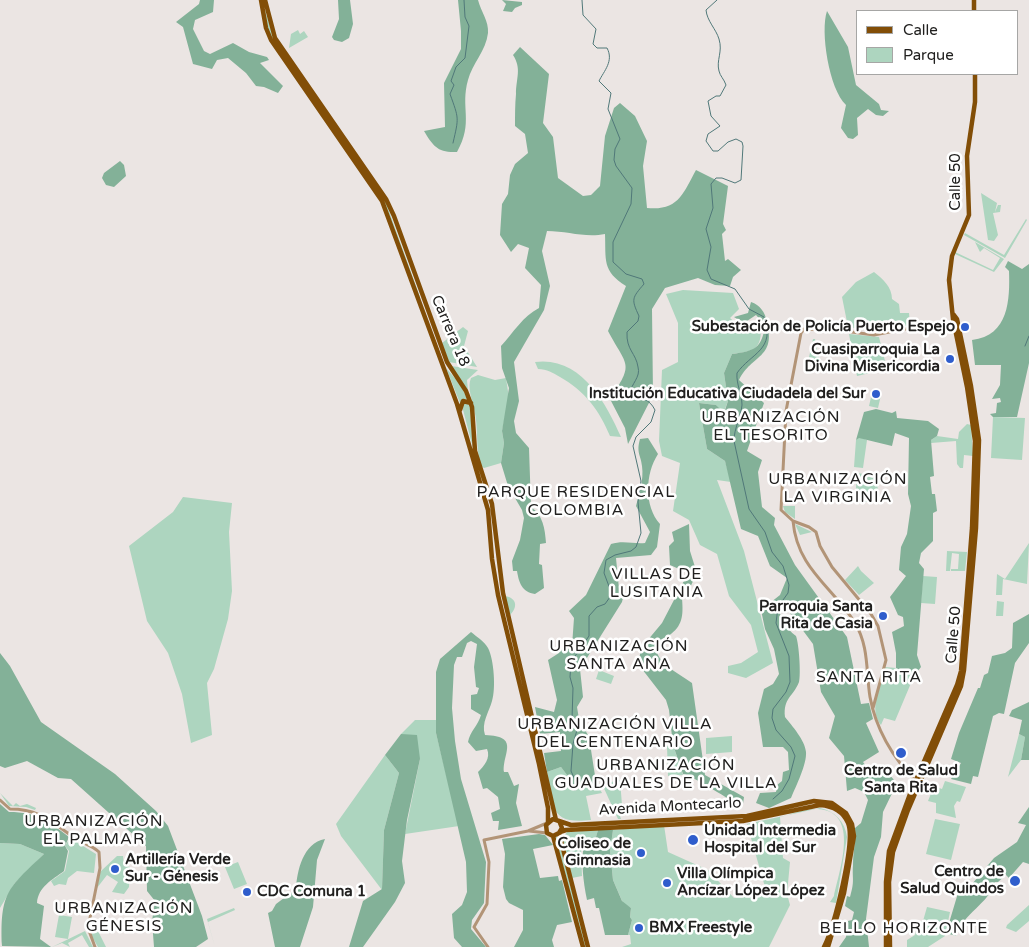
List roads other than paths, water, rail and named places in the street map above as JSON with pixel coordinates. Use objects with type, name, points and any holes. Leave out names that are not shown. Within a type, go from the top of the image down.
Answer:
[{"type":"main road","name":"Carrera 18","points":[[261,0],[266,28],[271,40],[382,201],[460,411],[488,510],[492,560],[498,594],[539,764],[548,808],[547,822]]},
{"type":"main road","name":"Carrera 18","points":[[265,0],[274,38],[386,199],[394,216],[447,362],[462,384],[471,403],[474,418],[475,455],[492,504],[503,593],[558,821]]},
{"type":"main road","name":"Calle 50","points":[[888,947],[886,882],[889,851],[957,685],[963,644],[972,528],[975,440],[968,387],[954,325],[949,272],[952,256],[969,215],[967,156],[976,102],[975,75]]},
{"type":"main road","name":"Calle 50","points":[[917,783],[961,686],[976,528],[979,440],[971,386],[957,319],[954,316]]},
{"type":"main road","points":[[460,411],[463,401],[471,403]]},
{"type":"main road","name":"Avenida Montecarlo","points":[[558,821],[571,825],[743,817],[814,801],[832,803],[846,813],[852,824],[854,836],[844,893],[829,947]]},
{"type":"main road","name":"Avenida Montecarlo","points":[[560,833],[575,829],[743,821],[820,804],[831,807],[840,812],[846,820],[850,835],[840,893],[824,947]]},
{"type":"main road","points":[[583,947],[553,836],[547,833],[545,828],[547,822],[558,821],[588,947]]},
{"type":"main road","points":[[553,836],[560,833]]},
{"type":"street","points":[[873,708],[886,660],[878,626],[872,614],[832,567],[820,546],[816,532],[793,521],[781,510],[785,424],[795,360],[804,329],[837,330],[874,335],[905,329],[954,325]]},
{"type":"street","points":[[793,521],[802,551],[813,574],[844,608],[860,634],[866,655],[873,708],[878,725],[889,749],[917,783]]},
{"type":"street","points":[[0,800],[10,809],[28,810],[50,820],[79,841],[99,852],[100,868],[88,928],[95,947]]},
{"type":"street","points":[[488,947],[474,927],[487,904],[489,862],[485,840],[528,831],[547,822]]},
{"type":"street","points":[[528,831],[547,833]]},
{"type":"waterway","points":[[453,143],[457,118],[450,94],[454,85],[451,81],[456,67],[465,58],[469,26],[465,17],[464,0]]},
{"type":"waterway","points":[[576,782],[571,771],[573,744],[577,730],[572,719],[573,688],[570,677],[571,662],[589,636],[589,616],[597,607],[605,604],[610,597],[610,589],[604,573],[606,560],[615,555],[631,551],[636,547],[641,533],[638,502],[641,481],[633,446],[636,437],[651,422],[655,410],[647,401],[630,393],[639,371],[628,343],[627,332],[638,321],[639,316],[634,299],[644,284],[642,279],[626,274],[613,262],[613,242],[631,204],[632,188],[616,166],[614,160],[615,149],[620,139],[608,109],[611,93],[599,81],[609,62],[609,53],[607,48],[597,48],[593,44],[596,29],[583,15],[582,0]]},
{"type":"waterway","points":[[717,0],[706,10],[719,39],[718,67],[726,85],[720,96],[716,96],[708,101],[711,116],[720,126],[708,134],[706,141],[713,151],[718,151],[728,142],[736,139],[742,142],[743,146],[741,180],[735,183],[722,178],[716,178],[711,184],[713,208],[706,229],[711,247],[707,270],[711,279],[735,289],[749,309],[764,317],[767,328],[767,337],[764,344],[737,373],[742,405],[734,441],[749,509],[765,532],[772,552],[783,566],[789,585],[788,593],[778,607],[776,623],[789,656],[790,682],[786,692],[773,709],[772,718],[776,730],[791,747],[795,756],[789,779],[782,791],[773,799]]},
{"type":"waterway","points":[[1025,346],[1029,336]]},
{"type":"place","name":"Subestación de Policía Puerto Espejo","points":[[965,327]]},
{"type":"place","name":"Cuasiparroquia La Divina Misericordia","points":[[950,359]]},
{"type":"place","name":"Institución Educativa Ciudadela del Sur","points":[[876,394]]},
{"type":"place","name":"Parroquia Santa Rita de Casia","points":[[883,616]]},
{"type":"place","name":"Centro de Salud Santa Rita","points":[[901,753]]},
{"type":"place","name":"Unidad Intermedia Hospital del Sur","points":[[693,840]]},
{"type":"place","name":"Coliseo de Gimnasia","points":[[641,853]]},
{"type":"place","name":"Artillería Verde Sur - Génesis","points":[[115,869]]},
{"type":"place","name":"Centro de Salud Quindos","points":[[1015,881]]},
{"type":"place","name":"Villa Olímpica Ancízar López López","points":[[667,883]]},
{"type":"place","name":"CDC Comuna 1","points":[[247,892]]},
{"type":"place","name":"BMX Freestyle","points":[[639,928]]},
{"type":"district","name":"URBANIZACIÓN EL TESORITO","points":[[771,427]]},
{"type":"district","name":"URBANIZACIÓN LA VIRGINIA","points":[[838,489]]},
{"type":"district","name":"PARQUE RESIDENCIAL COLOMBIA","points":[[576,502]]},
{"type":"district","name":"VILLAS DE LUSITANIA","points":[[657,584]]},
{"type":"district","name":"URBANIZACIÓN SANTA ANA","points":[[619,656]]},
{"type":"district","name":"SANTA RITA","points":[[869,678]]},
{"type":"district","name":"URBANIZACIÓN VILLA DEL CENTENARIO","points":[[615,734]]},
{"type":"district","name":"URBANIZACIÓN GUADUALES DE LA VILLA","points":[[666,775]]},
{"type":"district","name":"URBANIZACIÓN EL PALMAR","points":[[94,831]]},
{"type":"district","name":"URBANIZACIÓN GÉNESIS","points":[[124,918]]},
{"type":"district","name":"BELLO HORIZONTE","points":[[904,929]]}]
